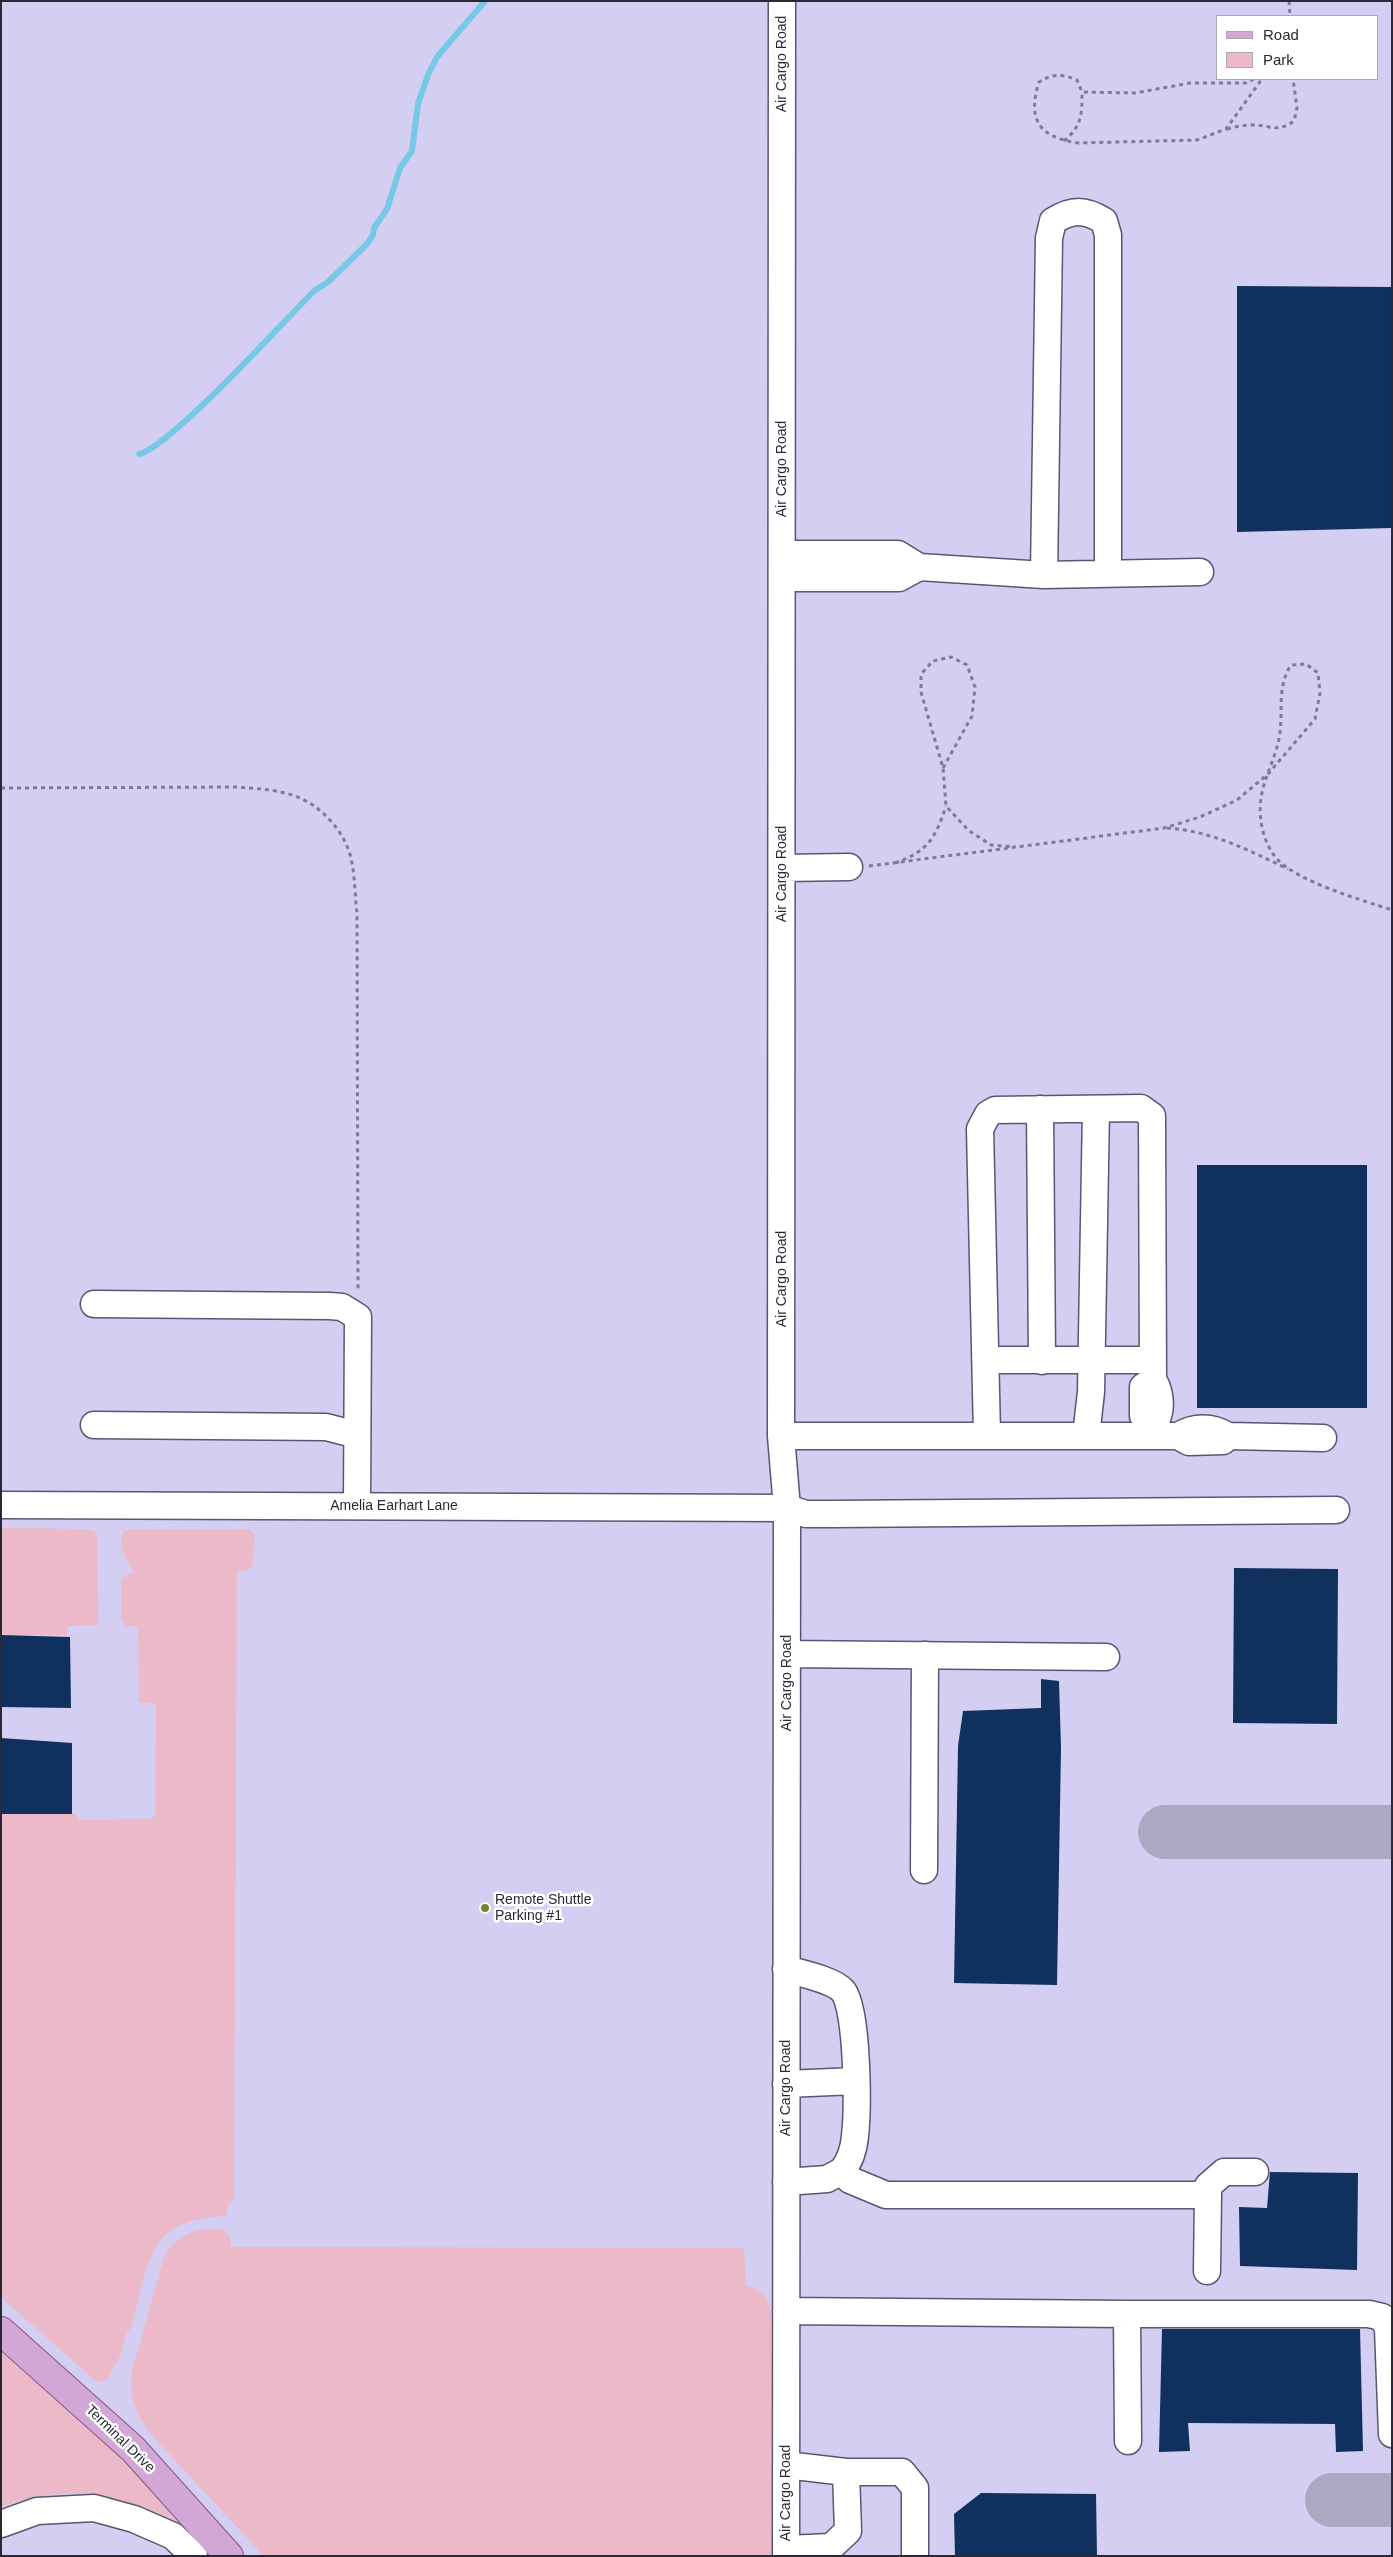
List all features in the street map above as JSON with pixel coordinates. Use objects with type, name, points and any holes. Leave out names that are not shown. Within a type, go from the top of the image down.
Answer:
[{"type":"main road","name":"Terminal Drive","points":[[1,2331],[133,2449],[230,2556]]},
{"type":"street","name":"Air Cargo Road","points":[[782,1],[781,1436],[787,1508],[786,2552]]},
{"type":"street","points":[[1044,575],[1049,238],[1053,221],[1065,213],[1090,212],[1104,221],[1108,235],[1108,572]]},
{"type":"street","points":[[782,566],[898,554],[918,567],[1044,575],[1108,572],[1200,572]]},
{"type":"street","points":[[782,868],[849,867]]},
{"type":"street","points":[[987,1435],[980,1130],[988,1114],[996,1110],[1141,1108],[1152,1116],[1152,1370],[1158,1387],[1159,1415],[1152,1431]]},
{"type":"street","points":[[1040,1109],[1042,1361]]},
{"type":"street","points":[[1086,1436],[1091,1361],[1096,1109]]},
{"type":"street","points":[[94,1304],[330,1306],[342,1308],[358,1317],[357,1506]]},
{"type":"street","points":[[986,1360],[1091,1361],[1152,1370]]},
{"type":"street","points":[[94,1424],[326,1427],[357,1435]]},
{"type":"street","points":[[781,1436],[1086,1436],[1152,1431],[1178,1436],[1189,1442],[1223,1441],[1228,1436],[1323,1438]]},
{"type":"street","name":"Amelia Earhart Lane","points":[[1,1505],[787,1508],[806,1514],[1336,1510]]},
{"type":"street","points":[[786,1654],[1106,1657]]},
{"type":"street","points":[[924,1870],[925,1655]]},
{"type":"street","points":[[786,1969],[822,1980],[842,1990],[850,2003],[855,2026],[855,2136],[849,2162],[842,2171],[826,2179],[786,2182]]},
{"type":"street","points":[[786,2084],[855,2080]]},
{"type":"street","points":[[842,2171],[850,2180],[886,2195],[1208,2195]]},
{"type":"street","points":[[1206,2271],[1208,2186],[1224,2172],[1255,2172]]},
{"type":"street","points":[[786,2311],[1369,2314],[1382,2317],[1388,2328],[1392,2434]]},
{"type":"street","points":[[1127,2314],[1128,2440]]},
{"type":"street","points":[[786,2465],[846,2472],[902,2472],[915,2488],[915,2556]]},
{"type":"street","points":[[786,2552],[830,2547],[848,2531],[846,2472]]},
{"type":"street","points":[[1,2524],[37,2511],[94,2508],[134,2519],[172,2536],[194,2556]]},
{"type":"path","points":[[1289,1],[1290,15]]},
{"type":"path","points":[[1064,141],[1076,131],[1082,113],[1082,92],[1077,80],[1064,75],[1050,75],[1039,82],[1033,101],[1037,121],[1048,134],[1064,141],[1078,144],[1197,140],[1226,129],[1251,125],[1272,129],[1284,128],[1294,121],[1297,108],[1293,80]]},
{"type":"path","points":[[1082,92],[1135,93],[1190,84],[1246,82],[1251,80]]},
{"type":"path","points":[[1226,129],[1261,80]]},
{"type":"path","points":[[886,865],[916,855],[937,832],[946,806],[942,768],[921,692],[921,674],[933,661],[951,657],[967,665],[976,687],[972,716],[942,768]]},
{"type":"path","points":[[849,867],[886,865],[1164,828],[1200,817],[1237,800],[1268,774],[1315,719],[1320,693],[1318,673],[1306,664],[1291,665],[1284,677],[1279,738],[1268,774],[1261,797],[1260,820],[1265,837],[1277,858],[1292,871]]},
{"type":"path","points":[[1,788],[236,787],[274,790],[299,796],[323,811],[342,835],[352,862],[357,913],[358,1317]]},
{"type":"path","points":[[946,806],[968,830],[991,845],[1020,848]]},
{"type":"path","points":[[1164,828],[1189,829],[1215,836],[1348,895],[1392,910]]},
{"type":"shaded area","points":[[1,1],[1392,1],[1392,2556],[1,2556]]},
{"type":"green space","points":[[1,1528],[88,1529],[97,1533],[98,1622],[96,1625],[68,1626],[67,1635],[1,1635]]},
{"type":"green space","points":[[132,1529],[247,1529],[251,1530],[255,1536],[252,1567],[245,1571],[237,1571],[234,2199],[228,2205],[227,2216],[200,2219],[180,2225],[166,2235],[155,2248],[142,2283],[131,2328],[126,2336],[121,2354],[105,2381],[96,2381],[1,2297],[1,1814],[75,1814],[79,1820],[150,1819],[155,1816],[156,1703],[139,1703],[138,1626],[126,1626],[121,1620],[121,1578],[134,1573],[121,1542],[124,1531]]},
{"type":"green space","points":[[207,2229],[223,2229],[230,2237],[231,2247],[744,2248],[746,2286],[756,2289],[763,2294],[771,2312],[772,2556],[264,2556],[149,2432],[140,2418],[132,2396],[132,2372],[163,2260],[171,2247],[181,2238],[193,2232]]},
{"type":"green space","points":[[1,2345],[103,2437],[182,2518],[174,2526],[131,2506],[90,2495],[48,2495],[1,2507]]},
{"type":"building","points":[[1237,286],[1392,287],[1392,528],[1237,532]]},
{"type":"building","points":[[1197,1165],[1367,1165],[1367,1408],[1197,1408]]},
{"type":"building","points":[[1234,1568],[1338,1569],[1337,1724],[1233,1723]]},
{"type":"building","points":[[1,1635],[70,1637],[71,1708],[1,1707]]},
{"type":"building","points":[[1041,1679],[1059,1681],[1061,1748],[1057,1985],[954,1983],[958,1746],[963,1711],[1041,1708]]},
{"type":"building","points":[[1,1738],[72,1743],[72,1814],[1,1814]]},
{"type":"building","points":[[1270,2172],[1358,2173],[1357,2270],[1240,2266],[1239,2207],[1267,2208]]},
{"type":"building","points":[[1162,2329],[1360,2329],[1363,2451],[1336,2452],[1335,2424],[1188,2423],[1190,2451],[1159,2452]]},
{"type":"building","points":[[981,2493],[1096,2494],[1097,2556],[955,2556],[954,2514]]},
{"type":"waterway","points":[[139,454],[154,446],[175,430],[200,407],[314,291],[328,282],[367,244],[373,235],[374,228],[387,209],[400,168],[412,151],[418,104],[428,75],[437,57],[485,1]]},
{"type":"taxiway","points":[[1165,1832],[1392,1832]]},
{"type":"taxiway","points":[[1332,2500],[1392,2500]]},
{"type":"place","name":"Remote Shuttle Parking #1","points":[[485,1908]]}]
